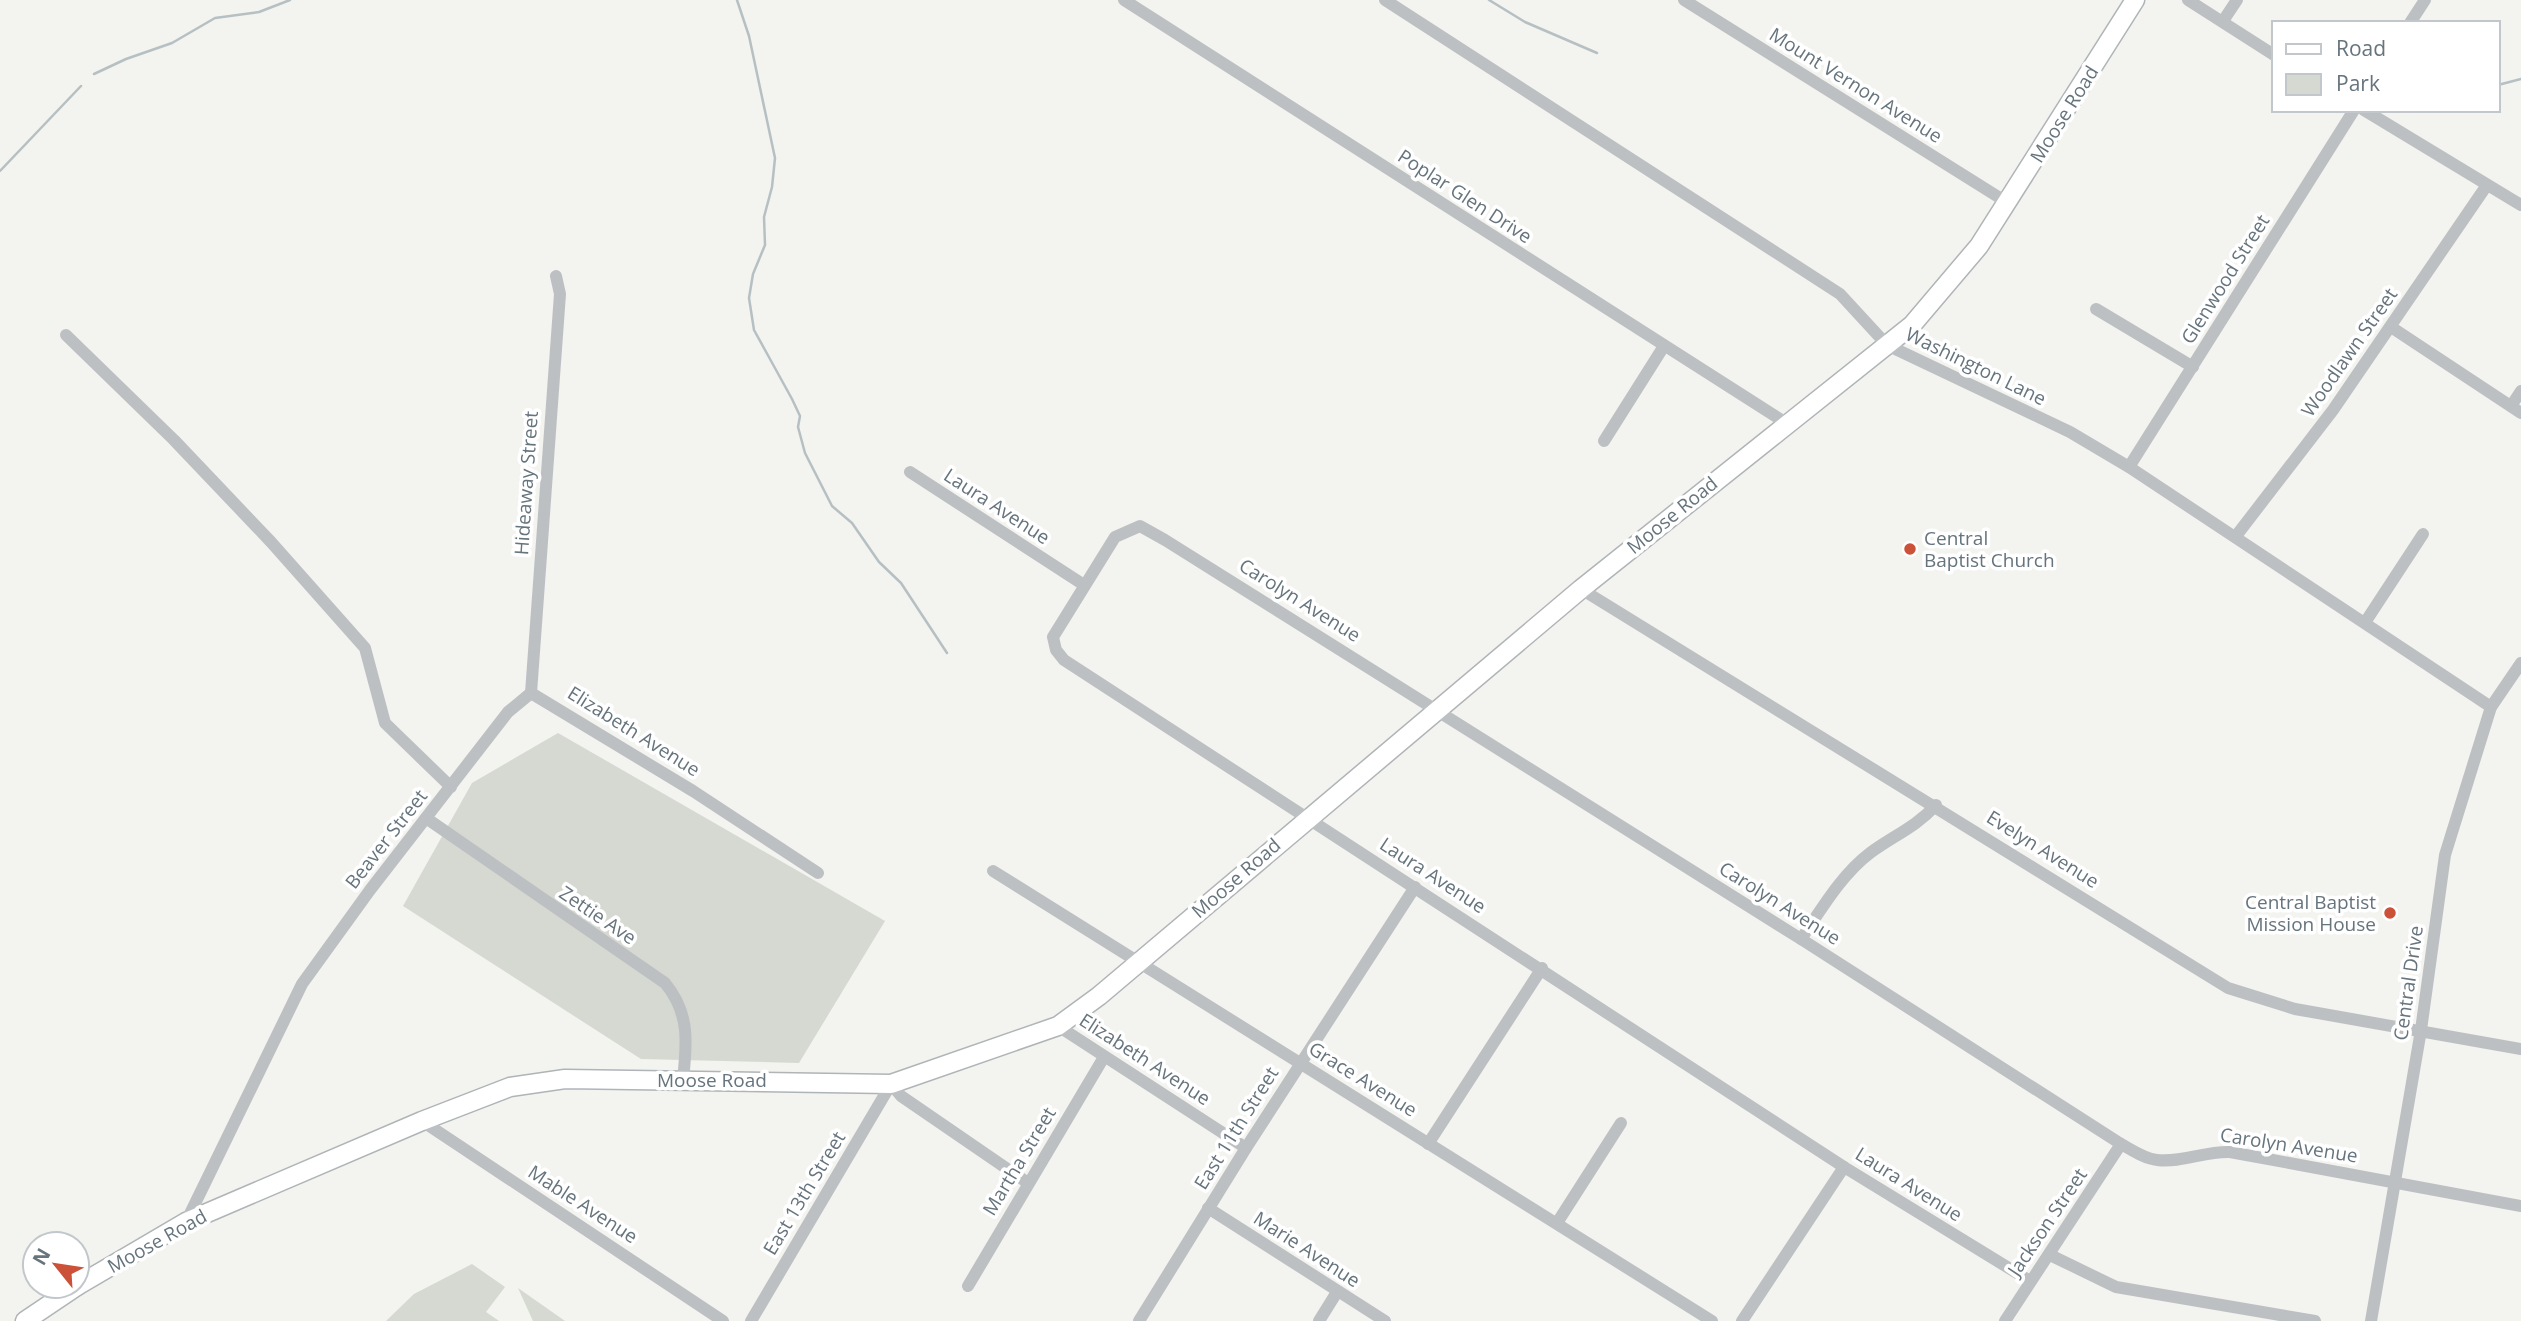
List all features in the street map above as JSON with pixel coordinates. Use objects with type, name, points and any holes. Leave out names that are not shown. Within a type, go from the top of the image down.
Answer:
[{"type":"street","name":"Poplar Glen Drive","points":[[1124,0],[1786,423]]},
{"type":"street","name":"Washington Lane","points":[[1385,0],[1840,294],[1887,345],[2070,432],[2129,467],[2491,707]]},
{"type":"street","name":"Mount Vernon Avenue","points":[[1684,0],[2008,203]]},
{"type":"street","name":"Moose Road","points":[[91,1278],[186,1222],[483,1095],[537,1081],[683,1080],[891,1084],[1059,1026],[1581,589],[1912,325],[1946,288],[2008,203],[2135,0]]},
{"type":"street","points":[[2188,0],[2272,54]]},
{"type":"street","points":[[2224,21],[2238,0]]},
{"type":"street","points":[[2411,21],[2425,0]]},
{"type":"street","name":"Glenwood Street","points":[[2129,467],[2353,112]]},
{"type":"street","points":[[2367,112],[2521,205]]},
{"type":"street","name":"Woodlawn Street","points":[[2236,536],[2333,410],[2487,185]]},
{"type":"street","name":"Hideaway Street","points":[[531,694],[560,294],[556,276]]},
{"type":"street","points":[[2096,309],[2193,367]]},
{"type":"street","points":[[2391,327],[2516,410],[2521,391]]},
{"type":"street","name":"Beaver Street","points":[[66,335],[174,440],[271,542],[365,648],[385,723],[451,787],[302,984],[186,1222]]},
{"type":"street","points":[[1604,440],[1664,346]]},
{"type":"street","name":"Laura Avenue","points":[[910,472],[1084,585],[1053,637],[1056,650],[1064,660],[1542,968],[1844,1167],[2031,1281]]},
{"type":"street","name":"Carolyn Avenue","points":[[1084,585],[1115,537],[1140,526],[1436,709],[2121,1144],[2154,1160],[2175,1160],[2211,1151],[2230,1152],[2521,1206]]},
{"type":"street","points":[[2365,621],[2423,534]]},
{"type":"street","name":"Evelyn Avenue","points":[[1581,589],[1936,805],[2228,988],[2295,1009],[2521,1049]]},
{"type":"street","name":"Central Drive","points":[[2371,1321],[2421,1030],[2445,855],[2491,707],[2521,663]]},
{"type":"street","points":[[451,787],[508,712],[531,694]]},
{"type":"street","name":"Elizabeth Avenue","points":[[531,694],[550,702],[693,790],[818,873]]},
{"type":"street","points":[[1801,939],[1843,880],[1869,854],[1919,824],[1936,805]]},
{"type":"street","name":"Zettie Ave","points":[[426,818],[665,983],[678,999],[685,1016],[683,1080]]},
{"type":"street","name":"Grace Avenue","points":[[993,871],[1712,1321]]},
{"type":"street","name":"East 11th Street","points":[[1139,1321],[1246,1148],[1415,887]]},
{"type":"street","points":[[1428,1144],[1542,968]]},
{"type":"street","name":"Elizabeth Avenue","points":[[1059,1026],[1246,1148]]},
{"type":"street","name":"Martha Street","points":[[968,1286],[1104,1057]]},
{"type":"street","points":[[891,1084],[901,1096],[1028,1183]]},
{"type":"street","name":"East 13th Street","points":[[751,1321],[891,1084]]},
{"type":"street","name":"Mable Avenue","points":[[422,1121],[723,1321]]},
{"type":"street","points":[[1557,1223],[1621,1123]]},
{"type":"street","name":"Jackson Street","points":[[2004,1321],[2121,1144]]},
{"type":"street","points":[[1742,1321],[1844,1167]]},
{"type":"street","name":"Marie Avenue","points":[[1208,1208],[1385,1321]]},
{"type":"street","points":[[2050,1255],[2116,1287],[2315,1321]]},
{"type":"street","points":[[1320,1321],[1337,1292]]},
{"type":"street","name":"Moose Road","points":[[25,1321],[56,1300]]},
{"type":"green space","points":[[558,733],[885,921],[799,1063],[641,1059],[403,906],[472,783]]},
{"type":"green space","points":[[472,1264],[505,1287],[486,1312],[499,1321],[386,1321],[414,1294]]},
{"type":"green space","points":[[518,1288],[565,1321],[533,1321]]},
{"type":"waterway","points":[[94,74],[126,59],[172,43],[215,18],[259,12],[290,0]]},
{"type":"waterway","points":[[737,0],[749,36],[775,158],[772,187],[764,217],[765,245],[753,274],[749,298],[754,330],[800,416],[798,427],[805,453],[832,506],[852,523],[879,562],[901,583],[947,653]]},
{"type":"waterway","points":[[1489,0],[1525,22],[1597,53]]},
{"type":"waterway","points":[[2500,84],[2521,79]]},
{"type":"waterway","points":[[0,171],[81,86]]},
{"type":"place","name":"Central Baptist Church","points":[[1910,549]]},
{"type":"place","name":"Central Baptist Mission House","points":[[2390,913]]}]
